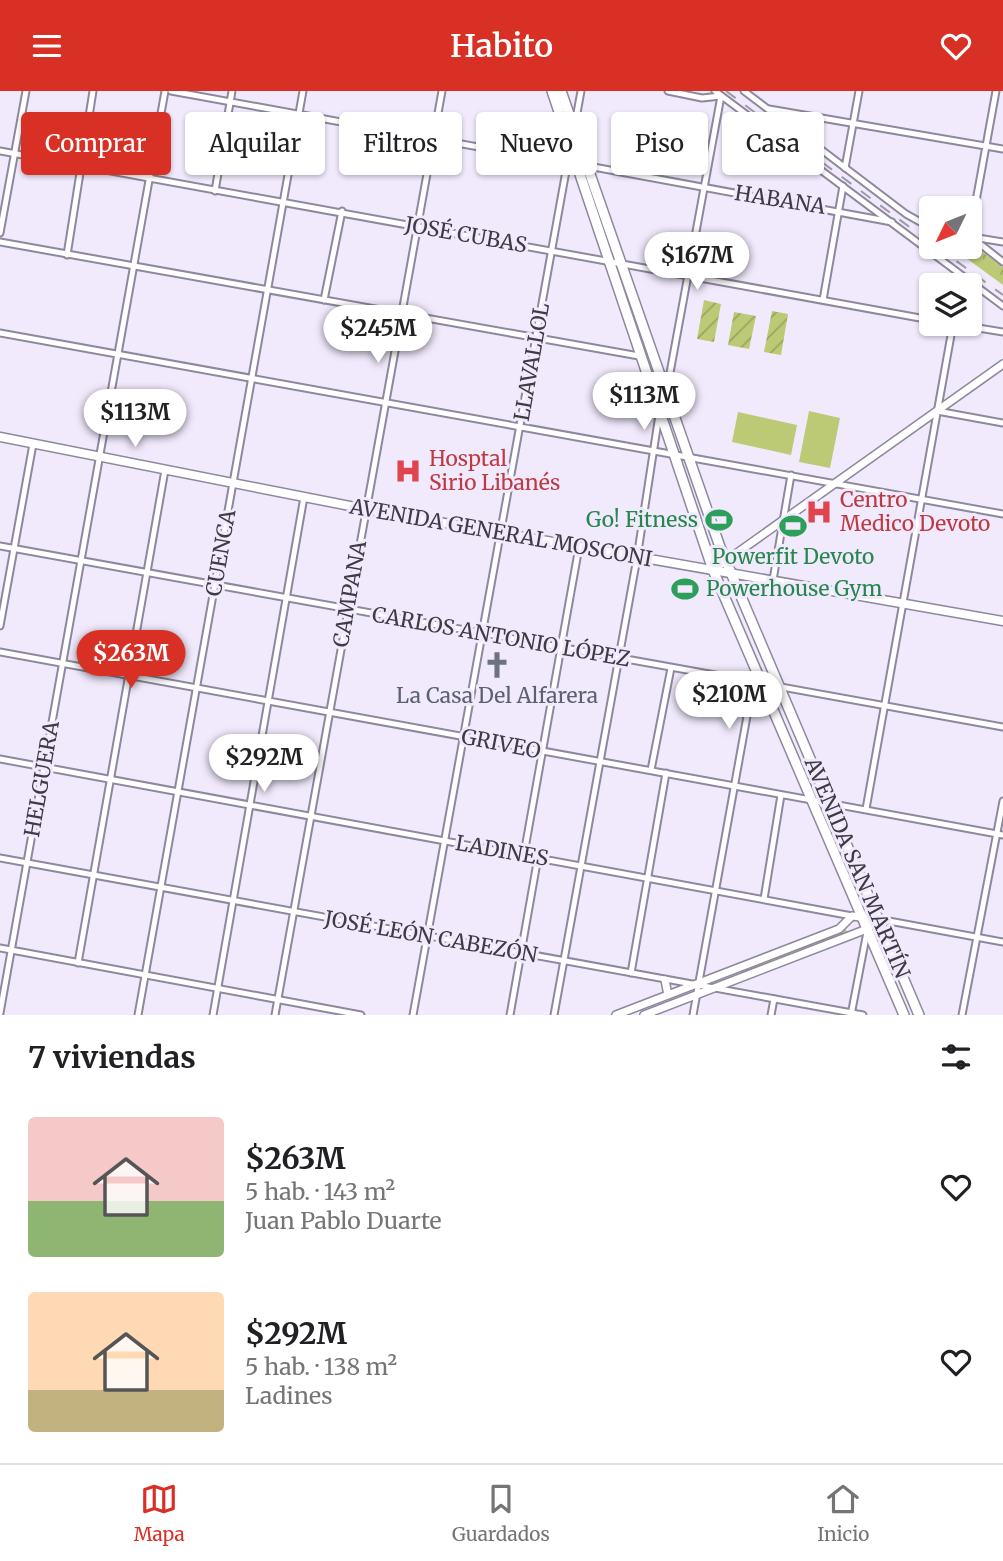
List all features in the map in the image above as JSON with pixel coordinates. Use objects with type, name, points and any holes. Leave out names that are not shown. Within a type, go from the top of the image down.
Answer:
[{"type":"main road","name":"AVENIDA SAN MARTÍN","points":[[552,91],[558,112]]},
{"type":"main road","name":"AVENIDA SAN MARTÍN","points":[[561,91],[569,112]]},
{"type":"main road","name":"AVENIDA SAN MARTÍN","points":[[577,175],[713,570],[755,679],[812,800],[857,916],[867,929],[904,1015]]},
{"type":"main road","name":"AVENIDA SAN MARTÍN","points":[[591,175],[730,573],[919,1015]]},
{"type":"main road","name":"AVENIDA GENERAL MOSCONI","points":[[0,437],[365,509],[1003,621]]},
{"type":"street","points":[[0,233],[26,91]]},
{"type":"street","points":[[90,112],[93,91]]},
{"type":"street","name":"HELGUERA","points":[[0,1013],[165,91]]},
{"type":"street","name":"HABANA","points":[[171,91],[283,112]]},
{"type":"street","points":[[215,191],[232,91]]},
{"type":"street","name":"CUENCA","points":[[300,112],[303,91]]},
{"type":"street","name":"CAMPANA","points":[[438,112],[442,91]]},
{"type":"street","points":[[577,112],[581,91]]},
{"type":"street","points":[[668,91],[702,98],[720,96]]},
{"type":"street","points":[[715,91],[957,273]]},
{"type":"street","points":[[744,91],[845,168],[919,220]]},
{"type":"street","points":[[845,168],[859,91]]},
{"type":"street","points":[[977,196],[996,91]]},
{"type":"street","points":[[666,391],[720,96]]},
{"type":"street","points":[[769,109],[1003,149]]},
{"type":"street","name":"JOSÉ CUBAS","points":[[0,151],[21,155]]},
{"type":"street","name":"HABANA","points":[[597,168],[892,222]]},
{"type":"street","points":[[67,254],[79,175]]},
{"type":"street","name":"JOSÉ CUBAS","points":[[133,175],[919,318]]},
{"type":"street","name":"CUENCA","points":[[138,1015],[288,175]]},
{"type":"street","name":"CAMPANA","points":[[275,1015],[426,175]]},
{"type":"street","name":"LLAVALLOL","points":[[413,1015],[565,175]]},
{"type":"street","points":[[823,300],[843,186]]},
{"type":"street","points":[[324,300],[342,211]]},
{"type":"street","points":[[982,238],[1003,242]]},
{"type":"street","points":[[0,242],[639,356]]},
{"type":"street","points":[[982,245],[1003,261]]},
{"type":"street","points":[[982,291],[1003,306]]},
{"type":"street","points":[[982,329],[1003,332]]},
{"type":"street","points":[[0,333],[1003,513]]},
{"type":"street","points":[[866,809],[952,336]]},
{"type":"street","points":[[713,570],[1003,365]]},
{"type":"street","points":[[937,411],[1003,423]]},
{"type":"street","points":[[554,1015],[637,558],[659,415]]},
{"type":"street","points":[[0,626],[33,444]]},
{"type":"street","points":[[78,963],[166,470]]},
{"type":"street","points":[[773,580],[790,475]]},
{"type":"street","points":[[213,1015],[304,497]]},
{"type":"street","name":"CARLOS ANTONIO LÓPEZ","points":[[0,546],[671,668],[755,679],[883,706],[1003,727]]},
{"type":"street","points":[[524,854],[579,547]]},
{"type":"street","name":"GRIVEO","points":[[0,652],[1000,834]]},
{"type":"street","points":[[651,770],[671,668]]},
{"type":"street","points":[[693,1015],[755,679]]},
{"type":"street","name":"LADINES","points":[[0,759],[1003,942]]},
{"type":"street","points":[[631,973],[666,773]]},
{"type":"street","points":[[764,899],[780,795]]},
{"type":"street","points":[[962,1015],[1000,834],[1003,801]]},
{"type":"street","points":[[510,1015],[538,857]]},
{"type":"street","name":"JOSÉ LEÓN CABEZÓN","points":[[0,858],[563,960],[697,987]]},
{"type":"street","points":[[644,1015],[697,987],[839,929],[857,916]]},
{"type":"street","points":[[711,989],[867,929],[878,919]]},
{"type":"street","points":[[851,1014],[867,929]]},
{"type":"street","points":[[0,948],[361,1015]]},
{"type":"street","points":[[665,980],[668,995]]},
{"type":"street","points":[[616,1015],[697,987],[863,1015]]},
{"type":"street","points":[[771,1015],[774,999]]},
{"type":"green space","points":[[982,252],[1003,267],[1003,285],[967,259],[982,259]]},
{"type":"green space","points":[[704,300],[721,304],[714,342],[697,339]]},
{"type":"green space","points":[[772,311],[788,314],[781,355],[764,352]]},
{"type":"green space","points":[[734,312],[756,316],[749,349],[728,345]]},
{"type":"green space","points":[[809,411],[840,418],[830,468],[799,462]]},
{"type":"green space","points":[[738,412],[797,425],[791,455],[732,442]]},
{"type":"green space","points":[[844,929],[849,932],[741,974],[741,971]]},
{"type":"railway","points":[[726,91],[919,234]]},
{"type":"railway","points":[[954,259],[1003,295]]},
{"type":"place","name":"Hosptal Sirio Libanés","points":[[408,471]]},
{"type":"place","name":"Centro Medico Devoto","points":[[819,512]]},
{"type":"place","name":"Go! Fitness","points":[[719,520]]},
{"type":"place","name":"Powerfit Devoto","points":[[793,526]]},
{"type":"place","name":"Powerhouse Gym","points":[[685,589]]},
{"type":"place","name":"La Casa Del Alfarera","points":[[497,665]]}]
